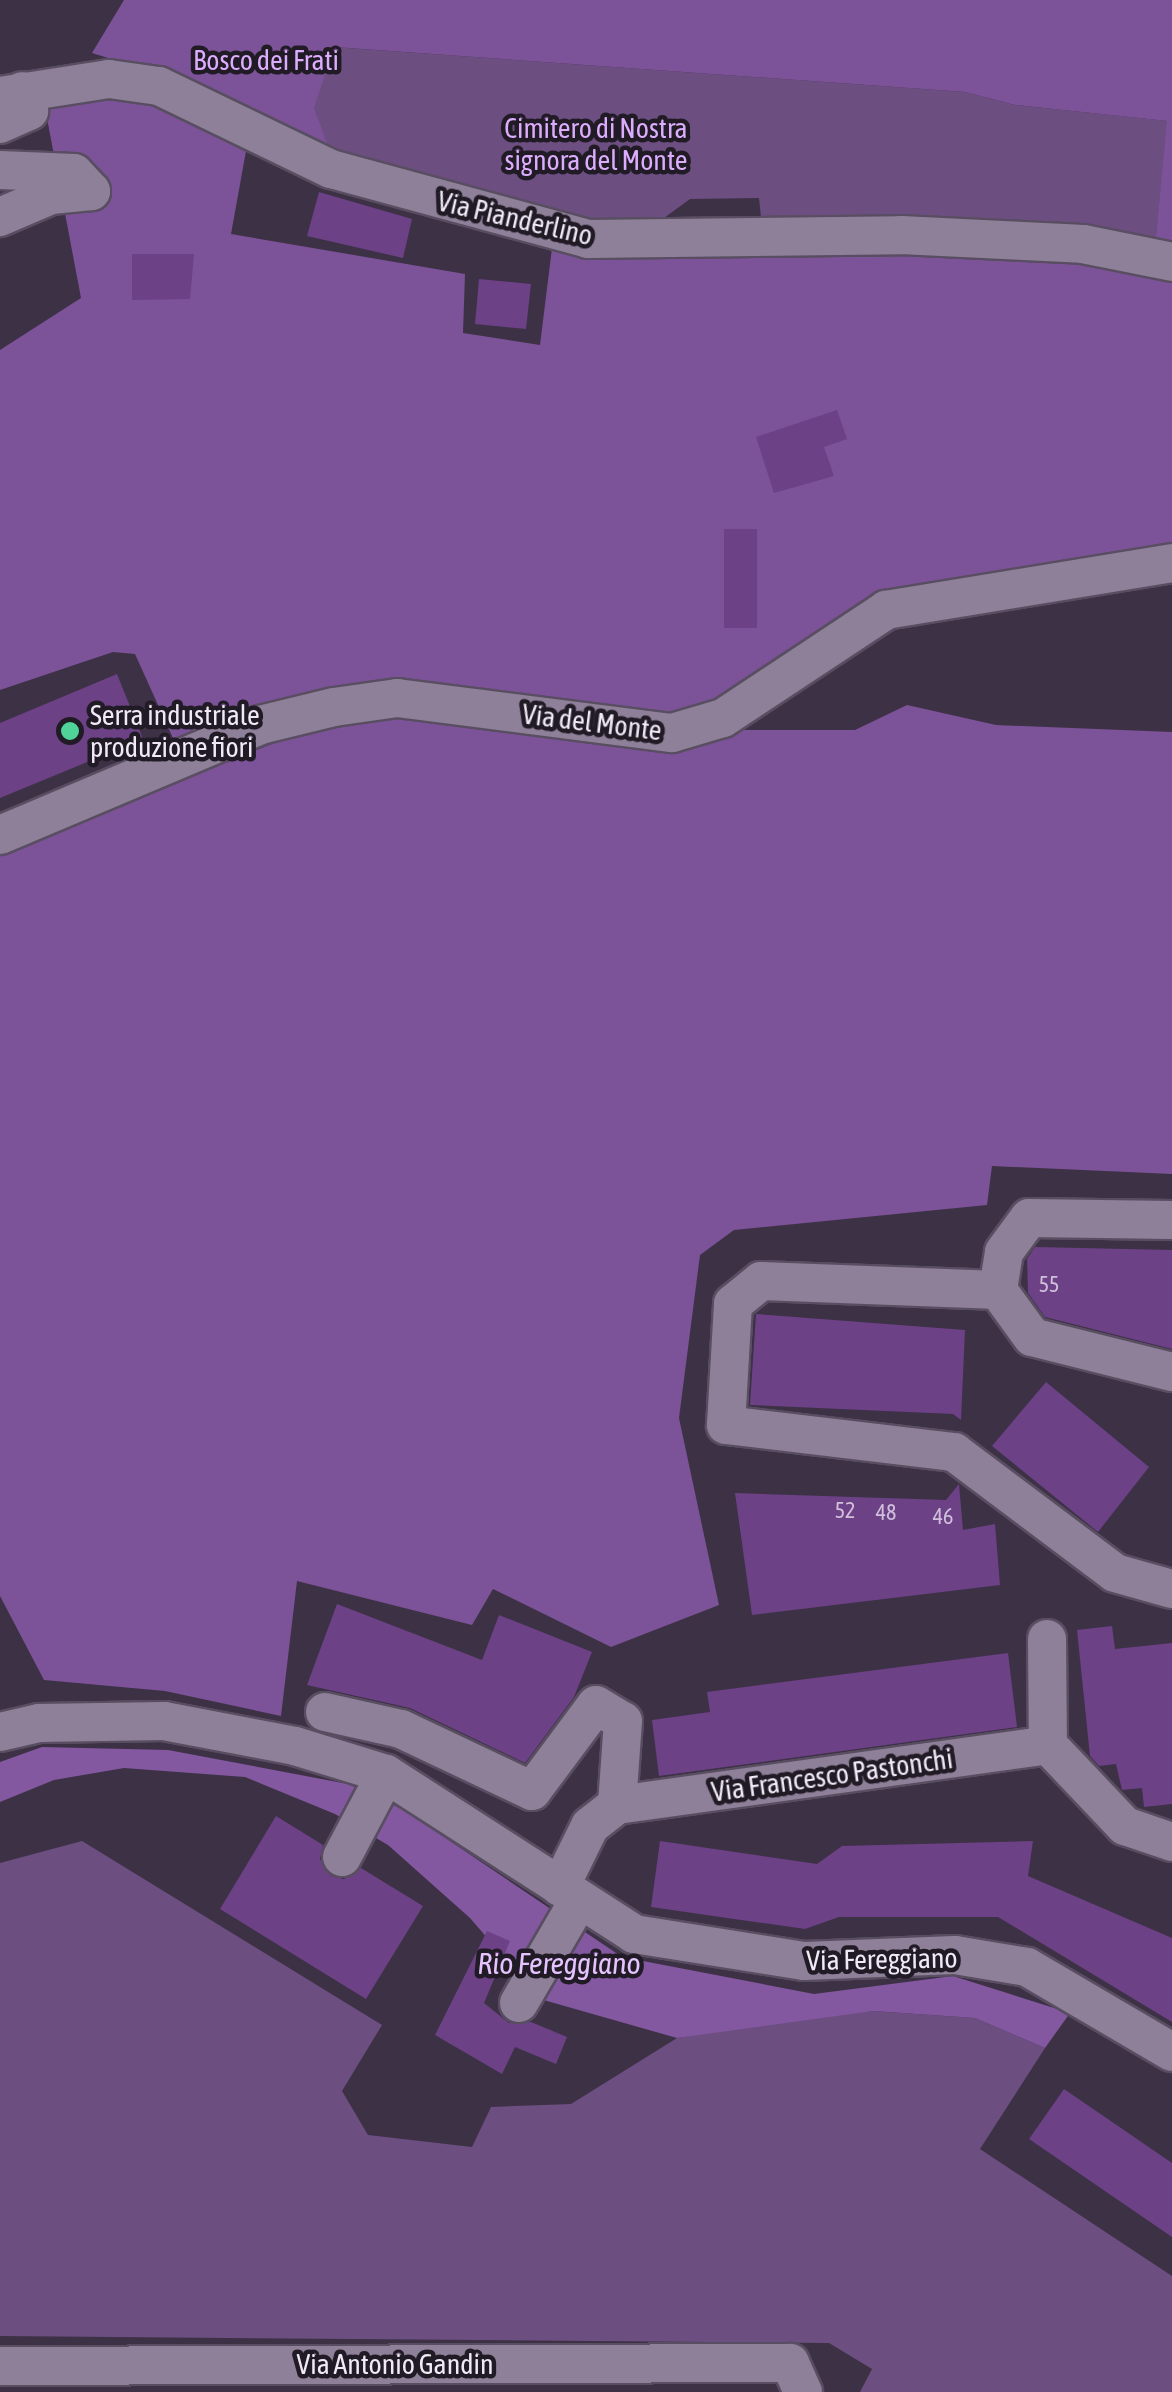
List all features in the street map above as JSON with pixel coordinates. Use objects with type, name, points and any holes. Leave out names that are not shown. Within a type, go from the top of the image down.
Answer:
[{"type":"street","name":"Via Pianderlino","points":[[21,91],[109,79],[158,86],[331,169],[588,238],[901,236],[1082,244],[1172,262]]},
{"type":"street","points":[[0,124],[29,111],[21,91]]},
{"type":"street","points":[[0,170],[74,173],[91,191],[51,195],[0,217]]},
{"type":"street","name":"Via del Monte","points":[[0,835],[260,725],[350,705],[397,698],[672,733],[723,718],[886,610],[1172,564]]},
{"type":"street","points":[[1172,1220],[1029,1218],[1004,1252],[998,1290],[1032,1337],[1172,1372]]},
{"type":"street","points":[[998,1290],[761,1281],[733,1304],[726,1425],[954,1452],[1115,1574],[1172,1589]]},
{"type":"street","points":[[1047,1639],[1048,1745],[1125,1826],[1172,1842]]},
{"type":"street","points":[[325,1712],[401,1729],[532,1791],[596,1705],[622,1721],[616,1805],[590,1826],[569,1901],[523,1996]]},
{"type":"street","name":"Via Fereggiano","points":[[0,1732],[39,1724],[164,1722],[295,1746],[382,1782],[569,1901],[634,1934],[804,1961],[955,1955],[1027,1968],[1172,2052]]},
{"type":"street","name":"Via Francesco Pastonchi","points":[[616,1805],[1048,1745]]},
{"type":"street","points":[[348,1846],[382,1782]]},
{"type":"street","name":"Via Antonio Gandin","points":[[0,2366],[797,2378]]},
{"type":"green space","name":"Bosco dei Frati","points":[[124,0],[1172,0],[1172,248],[1155,245],[1167,121],[1015,105],[965,92],[334,47],[314,108],[333,159],[160,74],[92,53]]},
{"type":"green space","name":"Cimitero di Nostra signora del Monte","points":[[333,47],[965,92],[1015,105],[1168,121],[1155,245],[1010,223],[761,217],[759,198],[690,199],[664,218],[595,225],[333,159],[313,108]]},
{"type":"green space","points":[[123,96],[248,140],[231,234],[465,274],[463,333],[540,345],[552,248],[1050,258],[1172,278],[1172,553],[912,594],[686,720],[399,689],[177,747],[135,654],[113,652],[0,690],[0,350],[81,298],[43,97]]},
{"type":"green space","points":[[907,705],[996,725],[1172,732],[1172,1174],[992,1166],[987,1205],[734,1230],[700,1255],[679,1418],[719,1605],[611,1647],[493,1589],[472,1625],[297,1581],[281,1716],[165,1691],[44,1680],[0,1596],[0,850],[336,719],[398,710],[728,730],[855,730]]},
{"type":"green space","points":[[82,1841],[382,2025],[342,2091],[368,2135],[472,2147],[491,2107],[571,2104],[677,2038],[789,2019],[873,2011],[975,2018],[1045,2048],[980,2149],[1172,2276],[1172,2392],[860,2392],[872,2369],[829,2343],[0,2336],[0,1863]]},
{"type":"water","name":"Rio Fereggiano","points":[[42,1747],[168,1750],[348,1784],[404,1810],[622,1957],[814,1994],[953,1976],[1070,2013],[1045,2048],[975,2018],[873,2011],[677,2038],[540,1999],[470,1918],[388,1845],[335,1814],[245,1777],[124,1768],[54,1780],[0,1802],[0,1762]]},
{"type":"building","points":[[319,192],[412,219],[403,258],[307,236]]},
{"type":"building","points":[[132,254],[194,254],[190,299],[132,300]]},
{"type":"building","points":[[479,279],[531,284],[526,329],[475,324]]},
{"type":"building","points":[[837,410],[847,439],[824,447],[834,476],[774,493],[756,437]]},
{"type":"building","points":[[724,529],[757,529],[757,628],[724,628]]},
{"type":"building","name":"Serra industriale produzione fiori","points":[[117,674],[143,739],[0,798],[0,723]]},
{"type":"building","points":[[1035,1247],[1172,1250],[1172,1349],[1045,1317],[1028,1293],[1027,1259]]},
{"type":"building","points":[[756,1314],[965,1330],[961,1420],[953,1414],[750,1405]]},
{"type":"building","points":[[1046,1382],[1149,1467],[1098,1532],[992,1446]]},
{"type":"building","points":[[959,1484],[963,1530],[995,1524],[1000,1585],[752,1615],[735,1493],[946,1500]]},
{"type":"building","points":[[337,1604],[482,1660],[499,1615],[592,1652],[574,1697],[525,1763],[410,1708],[307,1685]]},
{"type":"building","points":[[1112,1626],[1115,1649],[1172,1643],[1172,1804],[1144,1807],[1142,1788],[1122,1790],[1116,1764],[1099,1766],[1090,1756],[1077,1630]]},
{"type":"building","points":[[1008,1653],[1017,1727],[659,1776],[652,1720],[710,1712],[707,1692]]},
{"type":"building","points":[[276,1816],[323,1845],[320,1859],[331,1876],[344,1879],[361,1868],[423,1906],[366,1999],[220,1909]]},
{"type":"building","points":[[660,1841],[817,1864],[842,1846],[1033,1841],[1028,1876],[1172,1938],[1172,2022],[998,1917],[839,1917],[805,1929],[651,1907]]},
{"type":"building","points":[[487,1931],[510,1941],[484,2003],[509,2023],[531,2022],[567,2037],[556,2064],[515,2047],[502,2074],[435,2035]]},
{"type":"building","points":[[1064,2089],[1172,2163],[1172,2237],[1029,2139]]},
{"type":"place","name":"Serra industriale produzione fiori","points":[[70,731]]}]
